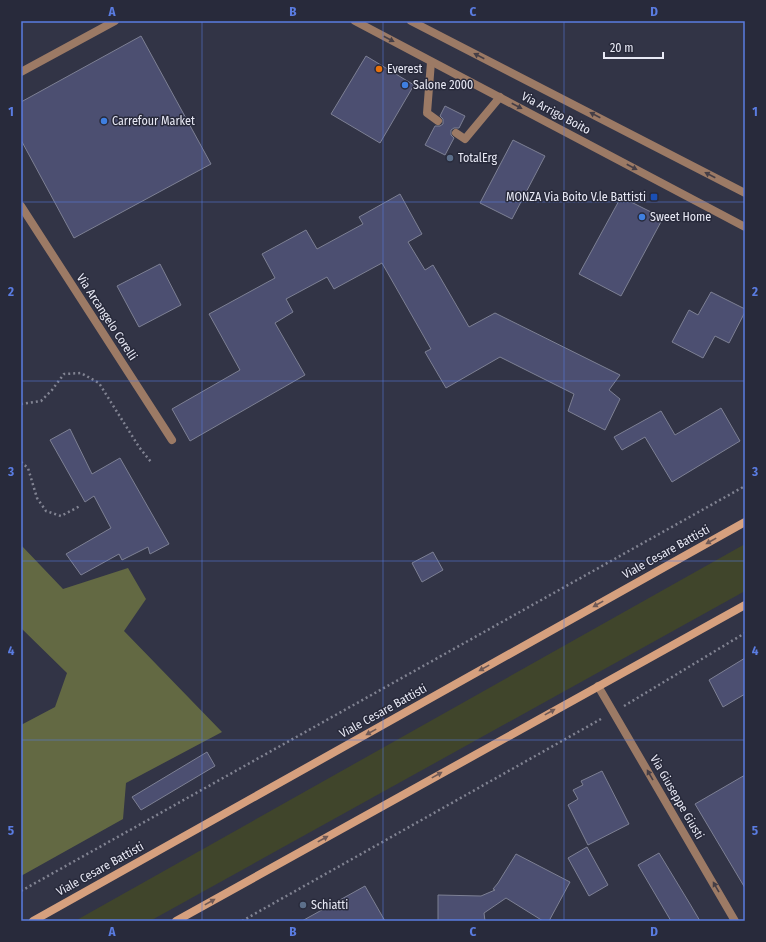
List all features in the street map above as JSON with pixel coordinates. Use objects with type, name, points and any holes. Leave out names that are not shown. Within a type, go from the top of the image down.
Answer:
[{"type":"main road","name":"Viale Cesare Battisti","points":[[33,921],[745,522]]},
{"type":"main road","points":[[176,921],[598,686],[745,606]]},
{"type":"street","points":[[21,72],[116,21]]},
{"type":"street","name":"Via Arrigo Boito","points":[[355,21],[745,227]]},
{"type":"street","name":"Via Arrigo Boito","points":[[413,22],[745,193]]},
{"type":"street","points":[[431,62],[427,113],[438,121]]},
{"type":"street","points":[[456,133],[465,140],[500,97]]},
{"type":"street","name":"Via Arcangelo Corelli","points":[[21,206],[172,440]]},
{"type":"street","name":"Via Giuseppe Giusti","points":[[598,686],[735,921]]},
{"type":"path","points":[[21,404],[41,401],[52,390],[64,374],[81,373],[99,383],[139,447],[151,462]]},
{"type":"path","points":[[21,462],[28,468],[37,498],[46,511],[62,516],[80,506]]},
{"type":"path","points":[[21,891],[745,486]]},
{"type":"path","points":[[242,921],[613,713],[745,633]]},
{"type":"green space","points":[[745,544],[745,591],[150,921],[75,921]]},
{"type":"green space","points":[[21,545],[63,589],[128,568],[146,599],[124,631],[222,732],[126,783],[123,819],[21,876],[21,725],[55,707],[67,673],[21,628]]},
{"type":"building","name":"Carrefour Market","points":[[141,36],[211,164],[74,238],[21,140],[21,102]]},
{"type":"building","points":[[366,56],[414,85],[380,143],[331,114]]},
{"type":"building","points":[[445,106],[465,116],[459,128],[454,128],[451,130],[451,135],[454,138],[445,155],[425,145],[435,126],[440,126],[443,124],[443,119],[440,116]]},
{"type":"building","points":[[513,140],[545,156],[512,219],[480,203]]},
{"type":"building","points":[[400,194],[422,234],[408,242],[425,270],[433,265],[469,327],[495,313],[620,375],[609,390],[620,399],[605,430],[568,411],[574,394],[500,357],[446,388],[425,352],[431,349],[382,263],[334,289],[327,277],[286,299],[293,312],[275,323],[305,375],[190,441],[172,409],[240,370],[209,314],[275,278],[262,254],[306,230],[317,249],[363,224],[359,217]]},
{"type":"building","points":[[621,197],[663,218],[621,296],[579,274]]},
{"type":"building","points":[[160,264],[181,305],[139,327],[117,286]]},
{"type":"building","points":[[711,292],[745,309],[745,312],[729,343],[715,336],[703,358],[672,342],[689,310],[698,315]]},
{"type":"building","points":[[721,408],[740,441],[672,482],[645,437],[622,450],[614,437],[661,411],[675,435]]},
{"type":"building","points":[[70,429],[92,474],[120,458],[169,544],[150,554],[148,547],[122,560],[119,554],[81,575],[66,554],[111,528],[94,496],[85,502],[50,440]]},
{"type":"building","points":[[433,552],[443,570],[422,582],[412,563]]},
{"type":"building","points":[[745,658],[745,694],[723,707],[709,680]]},
{"type":"building","points":[[207,752],[215,766],[141,810],[132,797]]},
{"type":"building","points":[[602,771],[629,824],[588,845],[568,805],[578,799],[573,790],[583,785],[581,781]]},
{"type":"building","points":[[745,775],[745,888],[695,804]]},
{"type":"building","points":[[587,847],[608,885],[589,896],[568,858]]},
{"type":"building","points":[[659,853],[700,921],[671,921],[638,865]]},
{"type":"building","points":[[516,854],[570,882],[549,921],[543,921],[506,898],[484,913],[485,921],[438,921],[438,895],[481,896],[495,890],[493,889]]},
{"type":"building","points":[[365,886],[385,921],[302,921]]},
{"type":"place","name":"Everest","points":[[379,69]]},
{"type":"place","name":"Salone 2000","points":[[405,85]]},
{"type":"place","name":"Carrefour Market","points":[[104,121]]},
{"type":"place","name":"TotalErg","points":[[450,158]]},
{"type":"place","name":"MONZA Via Boito V.le Battisti","points":[[654,197]]},
{"type":"place","name":"Sweet Home","points":[[642,217]]},
{"type":"place","name":"Schiatti","points":[[303,905]]}]
